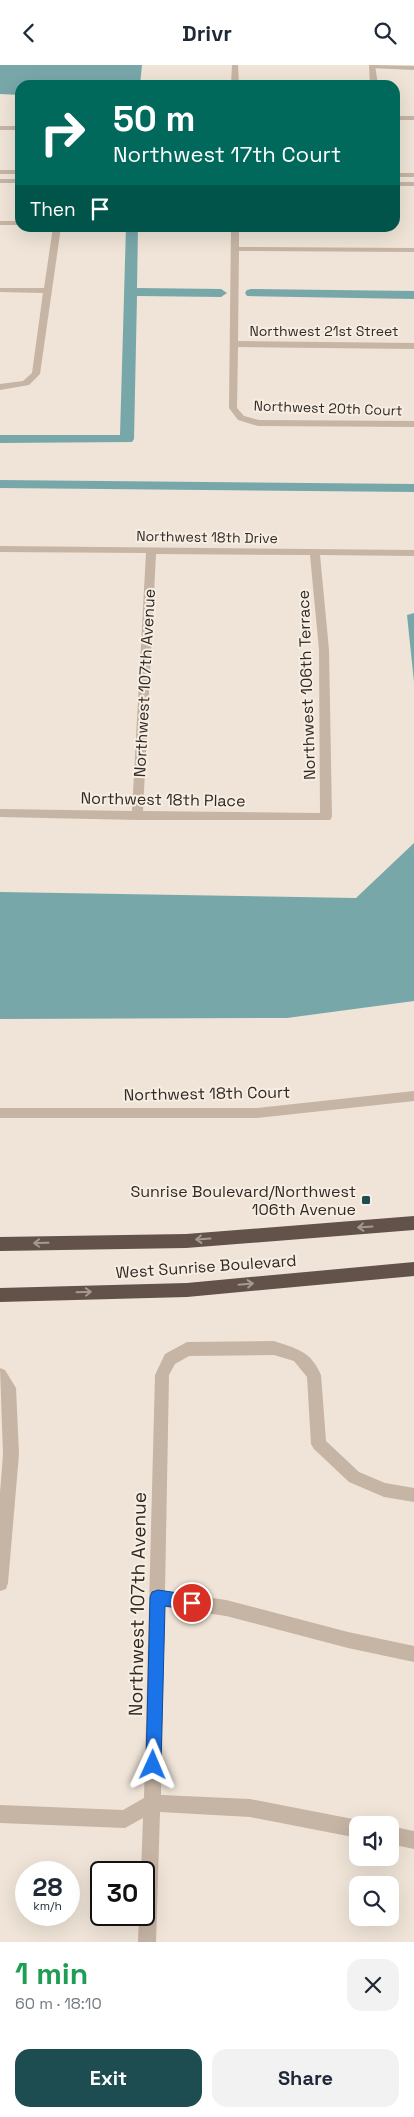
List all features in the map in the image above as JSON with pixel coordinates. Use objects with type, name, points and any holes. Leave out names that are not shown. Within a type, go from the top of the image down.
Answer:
[{"type":"highway","name":"West Sunrise Boulevard","points":[[0,1244],[186,1241],[414,1223]]},
{"type":"highway","name":"West Sunrise Boulevard","points":[[0,1295],[187,1289],[414,1269]]},
{"type":"street","points":[[235,65],[235,80]]},
{"type":"street","points":[[373,80],[372,66],[414,67]]},
{"type":"street","points":[[400,118],[414,118]]},
{"type":"street","points":[[0,128],[15,128]]},
{"type":"street","points":[[0,172],[15,172]]},
{"type":"street","points":[[400,175],[414,175]]},
{"type":"street","points":[[0,181],[15,181]]},
{"type":"street","points":[[400,184],[414,185]]},
{"type":"street","points":[[0,223],[15,223]]},
{"type":"street","points":[[0,387],[26,383],[36,374],[56,232]]},
{"type":"street","points":[[234,345],[236,232]]},
{"type":"street","points":[[236,249],[414,250]]},
{"type":"street","points":[[0,290],[47,291]]},
{"type":"street","name":"Northwest 21st Street","points":[[234,345],[414,346]]},
{"type":"street","name":"Northwest 20th Court","points":[[234,345],[233,408],[241,418],[258,423],[414,424]]},
{"type":"street","name":"Northwest 18th Drive","points":[[0,549],[414,553]]},
{"type":"street","name":"Northwest 107th Avenue","points":[[137,816],[151,550]]},
{"type":"street","name":"Northwest 106th Terrace","points":[[315,552],[324,649],[326,817]]},
{"type":"street","name":"Northwest 18th Place","points":[[0,813],[326,817]]},
{"type":"street","name":"Northwest 18th Court","points":[[0,1113],[257,1113],[414,1097]]},
{"type":"street","name":"Northwest 107th Avenue","points":[[146,1942],[158,1597],[162,1375],[170,1359],[187,1349],[274,1347],[299,1356],[314,1375],[319,1444],[354,1477],[384,1490],[414,1495]]},
{"type":"street","points":[[0,1375],[9,1388],[11,1454],[0,1583]]},
{"type":"street","points":[[158,1597],[226,1608],[414,1654]]},
{"type":"street","points":[[0,1814],[125,1819],[152,1803],[250,1808],[349,1827]]},
{"type":"street","points":[[399,1837],[414,1840]]},
{"type":"water","points":[[0,65],[142,65],[140,80],[15,80],[15,95],[0,94]]},
{"type":"water","points":[[414,613],[414,682],[407,615]]},
{"type":"water","points":[[414,843],[414,1001],[287,1018],[0,1019],[0,892],[356,898]]},
{"type":"waterway","points":[[0,439],[127,439],[132,232]]},
{"type":"waterway","points":[[131,292],[221,293]]},
{"type":"waterway","points":[[251,293],[414,295]]},
{"type":"waterway","points":[[0,484],[414,488]]},
{"type":"place","name":"Sunrise Boulevard/Northwest 106th Avenue","points":[[366,1200]]},
{"type":"route","points":[[153,1765],[158,1597],[192,1603]]}]
